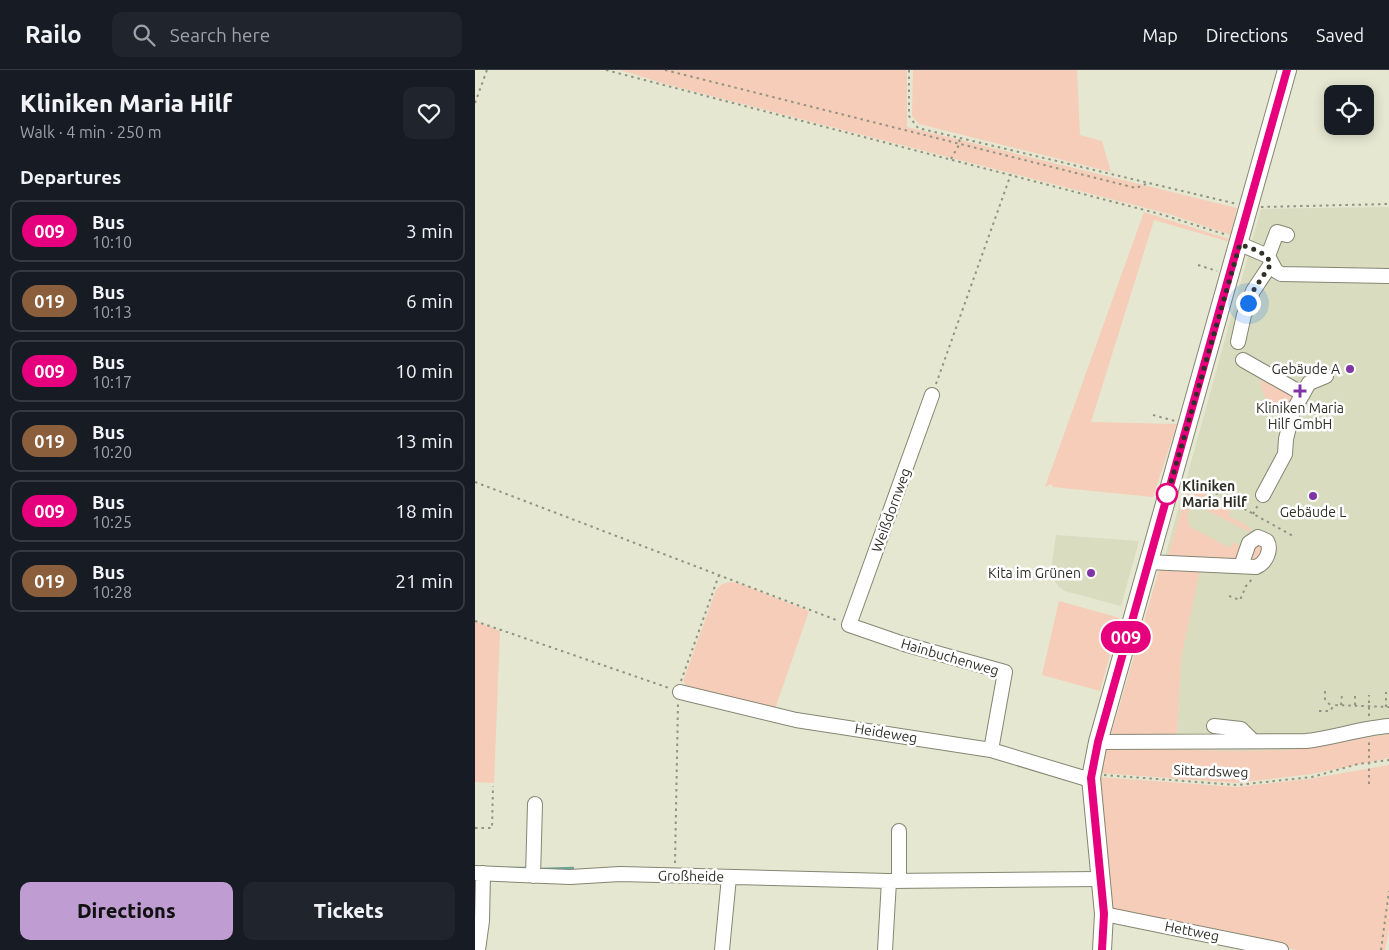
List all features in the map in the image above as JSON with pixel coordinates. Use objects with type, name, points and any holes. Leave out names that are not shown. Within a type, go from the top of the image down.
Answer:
[{"type":"main road","points":[[1102,950],[1104,914],[1091,778],[1098,742],[1240,244],[1287,70]]},
{"type":"street","points":[[1239,342],[1244,315],[1253,291],[1269,260],[1277,232],[1287,235]]},
{"type":"street","points":[[1240,244],[1269,260],[1276,271],[1289,275],[1389,276]]},
{"type":"street","points":[[1243,360],[1303,394]]},
{"type":"street","points":[[1263,495],[1285,454],[1286,439],[1293,411],[1309,383],[1326,376]]},
{"type":"street","name":"Weißdornweg","points":[[849,625],[932,395]]},
{"type":"street","points":[[1148,562],[1241,566]]},
{"type":"street","name":"Hainbuchenweg","points":[[849,625],[904,644],[1005,672],[991,750]]},
{"type":"street","name":"Heideweg","points":[[680,692],[795,720],[991,750],[1084,778],[1091,778]]},
{"type":"street","points":[[1214,726],[1241,729],[1253,741]]},
{"type":"street","points":[[1098,742],[1306,741],[1329,738],[1369,728],[1389,726]]},
{"type":"street","points":[[533,876],[535,804]]},
{"type":"street","points":[[885,950],[899,831]]},
{"type":"street","name":"Großheide","points":[[478,950],[482,921],[479,873],[533,876],[675,876],[894,881],[1100,879]]},
{"type":"street","points":[[722,950],[729,877]]},
{"type":"street","name":"Hettweg","points":[[1104,914],[1281,950]]},
{"type":"path","points":[[475,103],[487,70]]},
{"type":"path","points":[[606,70],[1160,214],[1233,238],[1240,244]]},
{"type":"path","points":[[665,70],[1136,188],[1146,184]]},
{"type":"path","points":[[909,70],[909,116],[918,128],[1146,184],[1250,207],[1389,204]]},
{"type":"path","points":[[951,159],[960,143],[959,138]]},
{"type":"path","points":[[932,395],[1011,174]]},
{"type":"path","points":[[1198,266],[1223,273]]},
{"type":"path","points":[[1153,415],[1181,423],[1189,420]]},
{"type":"path","points":[[1173,475],[1213,492],[1293,536]]},
{"type":"path","points":[[475,482],[849,625]]},
{"type":"path","points":[[675,876],[680,692],[685,668],[719,574]]},
{"type":"path","points":[[475,620],[680,692]]},
{"type":"path","points":[[1325,691],[1325,699],[1332,707]]},
{"type":"path","points":[[1355,692],[1355,706]]},
{"type":"path","points":[[1319,711],[1330,711],[1332,707],[1341,705],[1387,707],[1386,692]]},
{"type":"path","points":[[1341,705],[1342,694]]},
{"type":"path","name":"Sittardsweg","points":[[1091,778],[1098,775],[1237,785],[1312,777],[1358,764],[1389,760]]},
{"type":"path","points":[[475,828],[492,828],[493,786]]},
{"type":"path","points":[[1381,950],[1389,892]]},
{"type":"shaded area","points":[[620,70],[907,70],[907,127],[1237,208],[1231,235],[1169,214],[669,85]]},
{"type":"shaded area","points":[[913,70],[1077,70],[1080,135],[1102,141],[1111,172],[919,124],[912,116]]},
{"type":"shaded area","name":"Kliniken Maria Hilf GmbH","points":[[1389,207],[1389,734],[1288,750],[1237,751],[1107,748],[1111,735],[1119,738],[1177,736],[1181,658],[1199,571],[1159,570],[1164,560],[1261,209]]},
{"type":"shaded area","points":[[1144,212],[1229,239],[1230,242],[1154,220],[1091,422],[1177,424],[1153,497],[1053,487],[1051,484],[1045,487]]},
{"type":"shaded area","points":[[1261,377],[1293,395],[1290,406],[1278,408],[1268,401],[1262,389]]},
{"type":"shaded area","points":[[1188,487],[1204,492],[1230,507],[1229,516],[1251,528],[1249,532],[1193,503],[1187,516],[1189,526],[1230,548],[1233,542],[1242,547],[1236,560],[1168,556]]},
{"type":"shaded area","name":"Kita im Grünen","points":[[1056,535],[1139,541],[1121,606],[1065,591],[1059,587],[1051,570]]},
{"type":"shaded area","points":[[1264,542],[1260,560],[1248,563],[1252,546]]},
{"type":"shaded area","points":[[1159,570],[1200,570],[1181,658],[1177,736],[1119,738],[1111,735]]},
{"type":"shaded area","points":[[738,583],[809,611],[775,709],[688,689],[683,681],[716,590],[722,584]]},
{"type":"shaded area","points":[[1059,601],[1120,618],[1100,691],[1042,675]]},
{"type":"shaded area","points":[[475,621],[500,631],[494,783],[475,782]]},
{"type":"shaded area","points":[[1389,734],[1389,758],[1312,774],[1237,783],[1100,773],[1107,748],[1237,751],[1288,750]]},
{"type":"shaded area","points":[[1389,765],[1389,931],[1385,950],[1297,950],[1111,909],[1099,777],[1237,787],[1309,779]]},
{"type":"waterway","points":[[508,868],[527,868]]},
{"type":"waterway","points":[[540,869],[573,868]]},
{"type":"bus line","name":"009","points":[[1102,950],[1104,914],[1091,778],[1098,742],[1287,70]]},
{"type":"place","name":"Gebäude A","points":[[1350,369]]},
{"type":"place","name":"Kliniken Maria Hilf GmbH","points":[[1300,391]]},
{"type":"place","name":"Kliniken Maria Hilf","points":[[1167,494]]},
{"type":"place","name":"Gebäude L","points":[[1313,496]]},
{"type":"place","name":"Kita im Grünen","points":[[1091,573]]},
{"type":"route","points":[[1167,494],[1167,496],[1240,244],[1268,256],[1271,264],[1253,291],[1248,303]]}]
